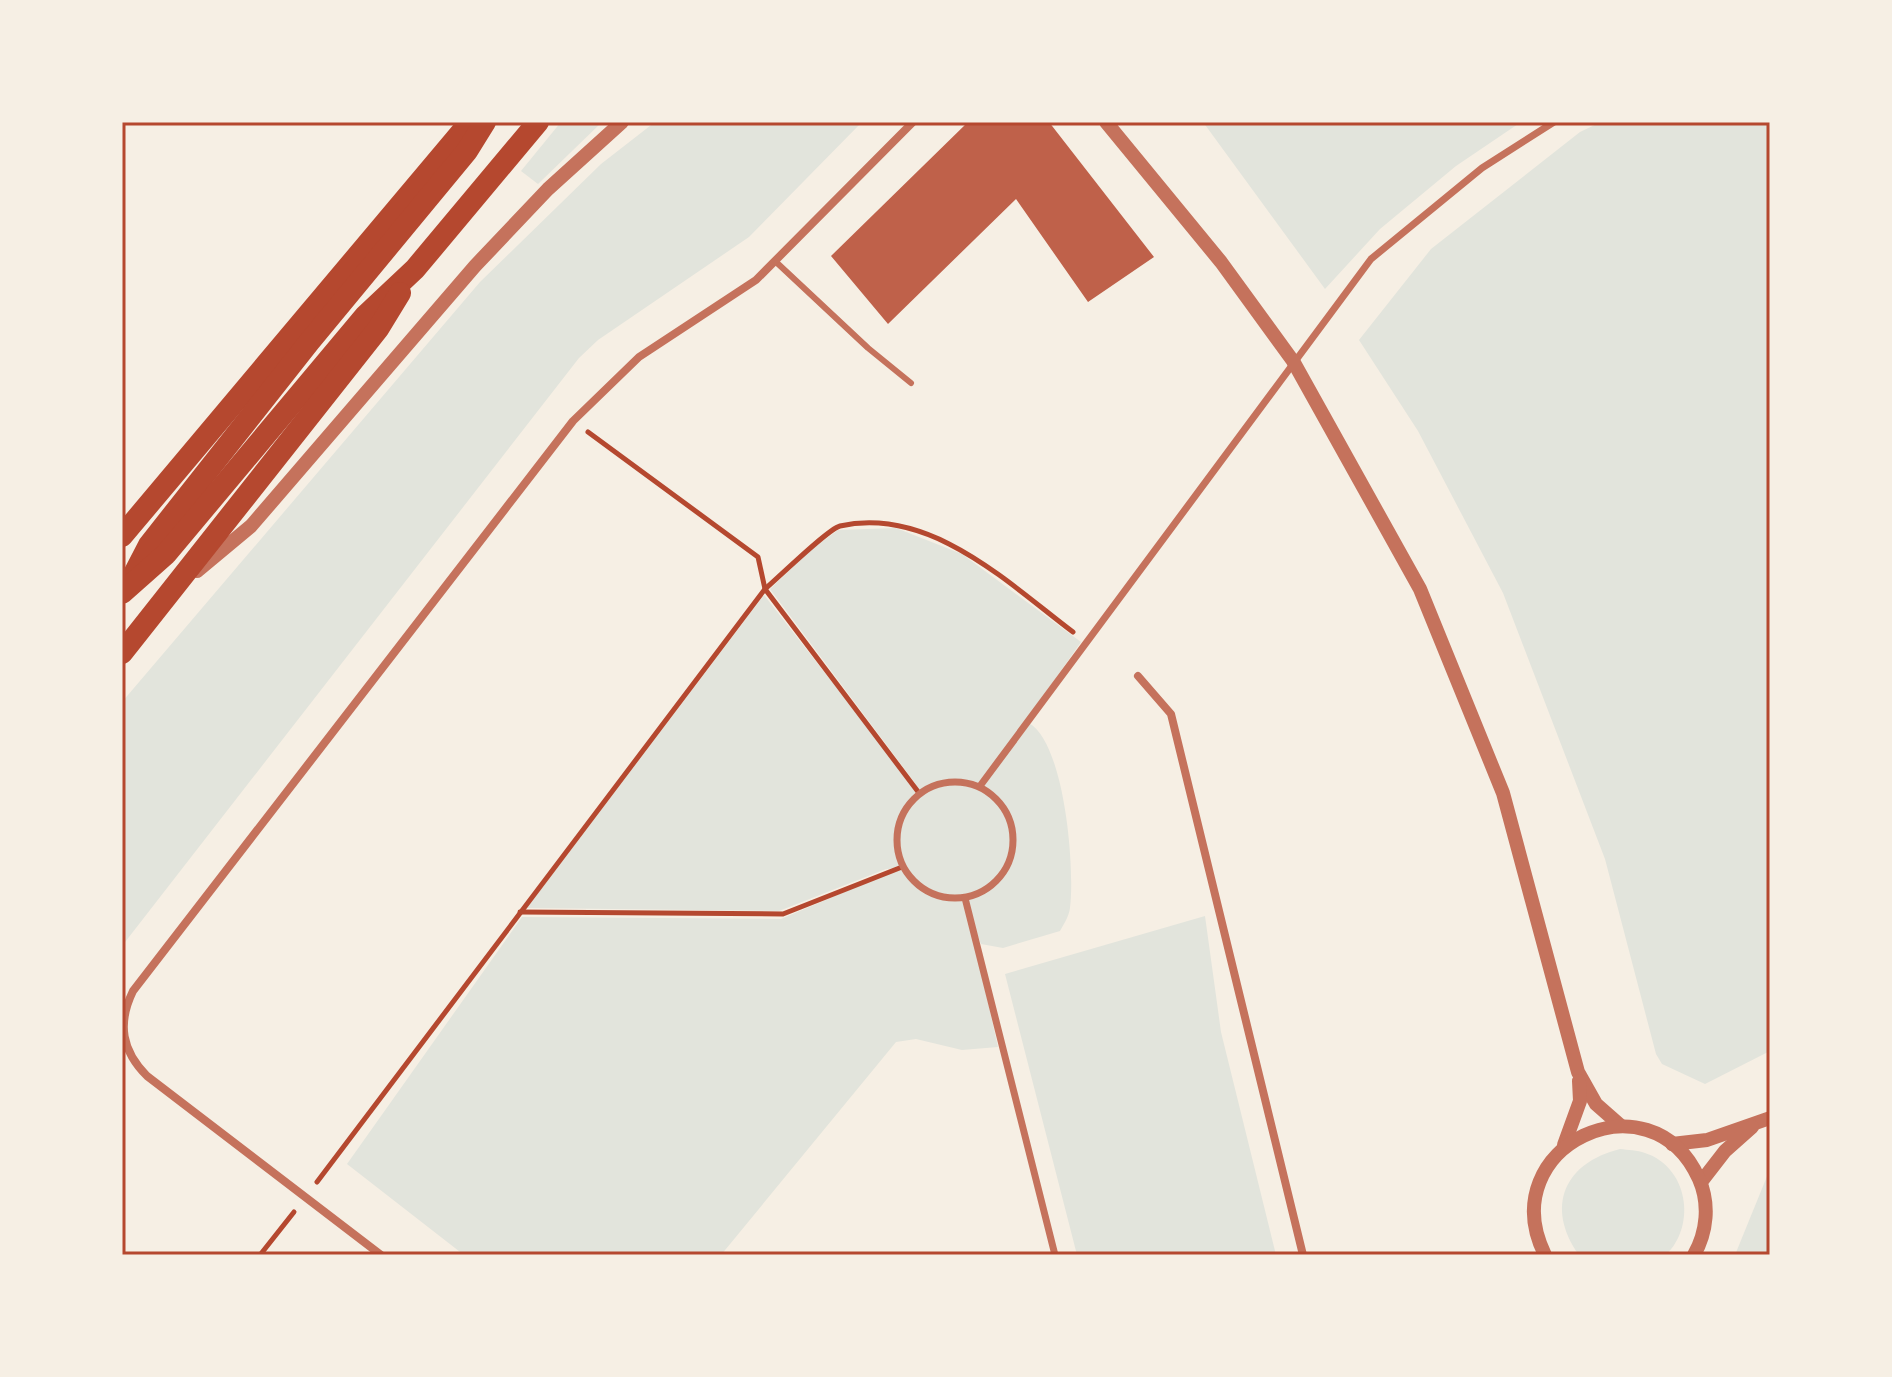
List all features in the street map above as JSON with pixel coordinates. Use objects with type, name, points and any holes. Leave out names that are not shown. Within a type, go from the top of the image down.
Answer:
[{"type":"highway","points":[[122,536],[470,122]]},
{"type":"highway","points":[[125,589],[149,545],[310,341],[467,151],[485,122]]},
{"type":"highway","points":[[125,589],[166,554],[365,316],[415,269],[538,122]]},
{"type":"highway","points":[[122,653],[378,329],[415,269]]},
{"type":"street","points":[[175,589],[251,526],[475,266],[548,189],[622,122]]},
{"type":"street","points":[[381,1255],[134,1063],[125,1046],[122,1027],[125,1008],[133,991],[573,421],[639,357],[730,300],[775,261],[913,122]]},
{"type":"street","points":[[1106,122],[1221,262],[1293,361],[1420,589],[1503,793],[1578,1072],[1580,1101],[1563,1147]]},
{"type":"street","points":[[980,786],[1371,259],[1482,168],[1554,122]]},
{"type":"street","points":[[1138,676],[1171,714],[1303,1255]]},
{"type":"street","points":[[949,781],[980,786],[1007,812],[1013,829],[1013,848],[1008,865],[997,881],[965,898],[946,898],[928,893],[913,882],[902,867],[896,848],[897,827],[905,808],[919,793],[949,781]]},
{"type":"street","points":[[965,898],[1055,1255]]},
{"type":"street","points":[[1578,1072],[1596,1104],[1621,1126]]},
{"type":"street","points":[[1672,1144],[1689,1145],[1752,1127],[1770,1118]]},
{"type":"street","points":[[1545,1255],[1534,1222],[1534,1201],[1549,1162],[1580,1135],[1621,1126],[1642,1128],[1672,1144],[1691,1163],[1701,1182],[1705,1223],[1694,1255]]},
{"type":"street","points":[[1701,1182],[1725,1151],[1752,1127]]},
{"type":"lane","points":[[775,261],[868,348],[911,383]]},
{"type":"path","points":[[573,421],[758,557],[765,589],[919,793]]},
{"type":"path","points":[[260,1255],[765,589],[838,527],[898,524],[966,551],[1087,642]]},
{"type":"path","points":[[520,912],[783,914],[902,867]]},
{"type":"shaded area","points":[[561,122],[602,122],[538,184],[521,171]]},
{"type":"shaded area","points":[[655,122],[862,122],[749,237],[598,340],[579,358],[122,946],[122,702],[480,282],[601,164]]},
{"type":"shaded area","points":[[1203,122],[1521,122],[1456,166],[1380,229],[1325,289]]},
{"type":"shaded area","points":[[1601,122],[1770,122],[1770,1051],[1705,1084],[1662,1064],[1656,1054],[1605,859],[1503,593],[1418,431],[1359,340],[1431,249],[1580,132]]},
{"type":"shaded area","points":[[896,528],[962,554],[1081,642],[1039,702],[1029,723],[1041,735],[1051,755],[1065,808],[1071,865],[1067,917],[1060,931],[1003,948],[981,944],[966,905],[998,1047],[962,1050],[916,1039],[896,1042],[721,1255],[464,1255],[347,1164],[522,917],[781,919],[901,868],[886,869],[779,911],[527,908],[764,595],[918,792],[915,783],[770,589],[812,549],[838,530]]},
{"type":"shaded area","points":[[1205,916],[1221,1032],[1276,1255],[1077,1255],[1005,974]]},
{"type":"shaded area","points":[[1620,1149],[1642,1152],[1660,1160],[1679,1184],[1683,1198],[1682,1228],[1676,1243],[1666,1255],[1579,1255],[1569,1237],[1562,1204],[1573,1176],[1585,1165]]},
{"type":"shaded area","points":[[1770,1169],[1770,1255],[1735,1255]]},
{"type":"building","points":[[968,122],[1049,122],[1154,257],[1088,302],[1016,199],[888,324],[831,256]]}]
